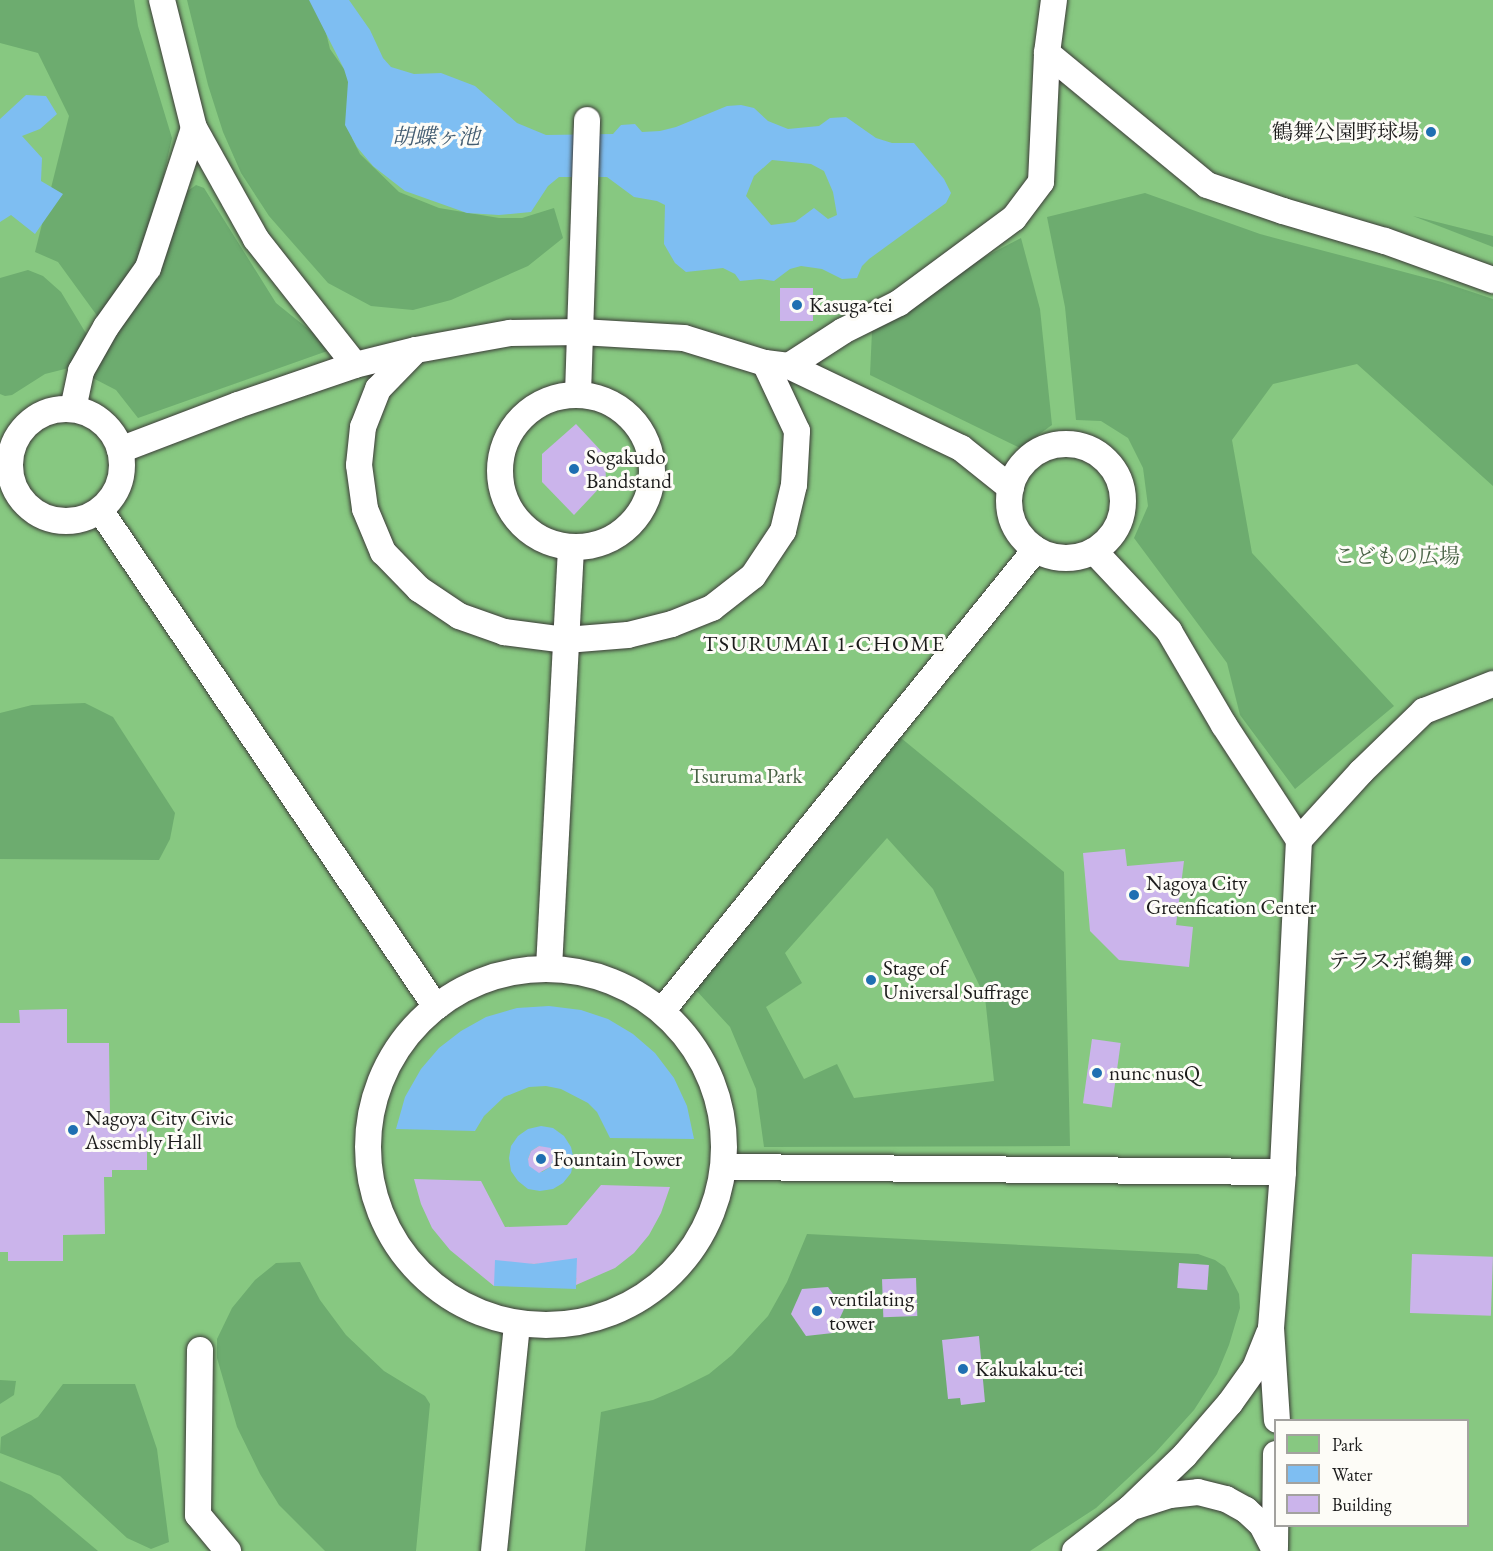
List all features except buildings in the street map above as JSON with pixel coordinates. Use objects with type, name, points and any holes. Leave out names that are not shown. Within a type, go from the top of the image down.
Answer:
[{"type":"street","points":[[162,0],[194,128],[256,239],[355,365]]},
{"type":"street","points":[[777,364],[899,303],[1014,218],[1041,182],[1047,53],[1054,0]]},
{"type":"street","points":[[1047,53],[1207,185],[1283,211],[1385,241],[1493,280]]},
{"type":"street","points":[[578,394],[587,120]]},
{"type":"street","points":[[73,409],[81,371],[106,327],[127,301],[148,268],[194,128]]},
{"type":"street","points":[[120,450],[238,405],[355,365],[416,350],[510,333],[581,332],[684,338],[777,364],[961,448],[1011,488]]},
{"type":"street","points":[[416,350],[378,389],[363,427],[359,465],[365,509],[383,552],[419,589],[459,616],[504,632],[566,640],[628,635],[672,624],[712,608],[753,576],[783,531],[795,485],[797,431],[777,364]]},
{"type":"street","points":[[578,394],[612,403],[632,418],[646,440],[652,474],[646,503],[628,527],[603,543],[571,548],[548,542],[520,523],[504,498],[500,467],[510,432],[524,414],[553,397],[578,394]]},
{"type":"street","points":[[55,409],[73,409],[89,413],[103,422],[114,435],[120,450],[122,467],[120,483],[112,498],[100,510],[74,520],[46,518],[30,509],[5,480],[9,459],[14,441],[24,426],[38,415],[55,409]]},
{"type":"street","points":[[1071,444],[1089,448],[1104,458],[1116,472],[1122,489],[1123,507],[1113,532],[1094,551],[1079,557],[1064,558],[1036,549],[1023,537],[1014,523],[1010,506],[1011,488],[1016,473],[1039,451],[1053,445],[1071,444]]},
{"type":"street","points":[[100,510],[436,1007]]},
{"type":"street","points":[[549,968],[571,548]]},
{"type":"street","points":[[662,1011],[1036,549]]},
{"type":"street","points":[[1094,551],[1169,631],[1224,725],[1299,840],[1283,1172],[1271,1328],[1277,1419]]},
{"type":"street","points":[[1299,840],[1361,772],[1424,711],[1493,684]]},
{"type":"street","points":[[549,968],[598,975],[643,997],[662,1011],[682,1032],[699,1056],[712,1081],[724,1138],[724,1167],[717,1198],[705,1228],[688,1256],[658,1286],[641,1299],[612,1314],[581,1323],[549,1326],[517,1324],[486,1316],[457,1303],[409,1262],[397,1245],[378,1207],[370,1176],[368,1144],[374,1103],[394,1054],[413,1028],[436,1007],[456,993],[500,974],[549,968]]},
{"type":"street","points":[[724,1167],[1283,1172]]},
{"type":"street","points":[[494,1551],[517,1324]]},
{"type":"street","points":[[1075,1551],[1130,1508],[1185,1455],[1230,1403],[1255,1368],[1271,1328]]},
{"type":"street","points":[[200,1350],[198,1515],[228,1551]]},
{"type":"street","points":[[1130,1508],[1170,1495],[1198,1492],[1226,1499],[1246,1509],[1262,1525],[1275,1551]]},
{"type":"street","points":[[1275,1527],[1275,1551]]},
{"type":"green space","name":"Tsuruma Park","points":[[0,0],[1493,0],[1493,1551],[0,1551]]},
{"type":"green space","points":[[0,0],[134,0],[138,26],[172,138],[147,251],[98,317],[58,262],[35,252],[69,116],[38,53],[0,43]]},
{"type":"green space","points":[[187,0],[318,0],[330,49],[351,79],[352,138],[360,154],[399,192],[439,208],[499,218],[522,218],[554,208],[563,238],[528,266],[451,300],[413,310],[371,306],[328,283],[269,216],[241,173],[223,132],[208,85]]},
{"type":"green space","points":[[196,185],[204,188],[276,303],[333,349],[138,418],[116,390],[87,375],[185,193]]},
{"type":"green space","points":[[1145,193],[1260,234],[1442,282],[1493,299],[1493,486],[1357,364],[1273,384],[1232,440],[1252,553],[1394,706],[1295,789],[1240,715],[1227,663],[1134,538],[1148,506],[1143,468],[1128,438],[1101,421],[1076,420],[1065,307],[1047,217]]},
{"type":"green space","points":[[1413,216],[1493,236],[1493,247]]},
{"type":"green space","points":[[1021,238],[1040,309],[1052,425],[1020,448],[870,375],[872,331],[977,261]]},
{"type":"green space","points":[[28,270],[43,276],[61,292],[90,340],[73,367],[45,374],[12,395],[5,396],[0,394],[0,278]]},
{"type":"green space","points":[[85,703],[113,717],[175,813],[170,839],[159,860],[0,859],[0,713],[32,705]]},
{"type":"green space","points":[[901,738],[1064,872],[1070,1146],[764,1147],[756,1089],[730,1027],[694,988]],"holes":[[[887,838],[933,889],[985,997],[994,1081],[854,1098],[837,1064],[804,1079],[766,1007],[802,983],[785,953]]]},
{"type":"green space","points":[[807,1234],[1198,1254],[1215,1260],[1225,1267],[1239,1294],[1240,1308],[1217,1374],[1194,1410],[1155,1453],[1096,1508],[1030,1551],[585,1551],[601,1412],[653,1400],[681,1388],[709,1374],[732,1355],[768,1316],[787,1282]]},
{"type":"green space","points":[[300,1262],[320,1300],[346,1335],[384,1371],[425,1396],[430,1404],[416,1551],[325,1551],[279,1505],[260,1474],[237,1427],[217,1358],[217,1339],[232,1308],[255,1280],[276,1263]]},
{"type":"green space","points":[[0,1380],[16,1381],[14,1395],[0,1404]]},
{"type":"green space","points":[[63,1384],[135,1384],[157,1449],[169,1542],[151,1549],[127,1538],[60,1476],[0,1453],[1,1437],[38,1417]]},
{"type":"green space","points":[[0,1481],[31,1495],[98,1551],[0,1551]]},
{"type":"water","name":"胡蝶ヶ池","points":[[309,0],[349,0],[370,30],[383,58],[391,67],[414,74],[441,73],[475,86],[517,123],[546,135],[613,134],[621,125],[635,124],[642,132],[660,131],[676,127],[727,106],[741,105],[754,108],[768,121],[788,129],[819,126],[830,118],[846,117],[876,138],[892,143],[914,143],[944,179],[951,193],[946,203],[869,259],[862,266],[857,278],[842,279],[822,269],[801,266],[790,269],[774,281],[760,279],[740,281],[735,274],[723,268],[686,272],[675,263],[664,244],[665,205],[657,201],[634,197],[607,177],[559,177],[548,186],[531,212],[499,215],[467,213],[405,191],[373,166],[357,147],[345,125],[348,82],[344,69]],"holes":[[[772,160],[811,164],[824,171],[833,192],[837,215],[828,219],[814,208],[795,222],[771,225],[746,196],[754,176]]]},
{"type":"water","points":[[26,95],[46,96],[57,114],[40,129],[22,136],[42,158],[41,181],[63,194],[35,234],[11,215],[0,222],[0,119]]},
{"type":"water","points":[[549,1006],[581,1010],[608,1019],[633,1034],[655,1053],[674,1078],[687,1106],[694,1139],[610,1138],[597,1112],[588,1103],[561,1089],[546,1086],[529,1087],[504,1097],[484,1116],[475,1131],[396,1129],[405,1097],[421,1069],[439,1048],[461,1031],[486,1017],[517,1008]]},
{"type":"water","points":[[541,1126],[553,1128],[564,1136],[571,1147],[574,1160],[571,1173],[563,1183],[553,1189],[540,1191],[528,1189],[511,1171],[509,1158],[511,1146],[518,1136],[528,1129]],"holes":[[[539,1146],[549,1149],[553,1159],[550,1167],[542,1172],[532,1168],[528,1159],[531,1151]]]},
{"type":"water","points":[[577,1254],[582,1277],[576,1278],[576,1289],[494,1286],[494,1273],[490,1260],[510,1259],[534,1264]]},
{"type":"place","name":"鶴舞公園野球場","points":[[1431,132]]},
{"type":"place","name":"Kasuga-tei","points":[[797,305]]},
{"type":"place","name":"Sogakudo Bandstand","points":[[574,469]]},
{"type":"place","name":"Nagoya City Greenfication Center","points":[[1134,895]]},
{"type":"place","name":"テラスポ鶴舞","points":[[1466,961]]},
{"type":"place","name":"Stage of Universal Suffrage","points":[[871,980]]},
{"type":"place","name":"nunc nusQ","points":[[1097,1073]]},
{"type":"place","name":"Nagoya City Civic Assembly Hall","points":[[73,1130]]},
{"type":"place","name":"Fountain Tower","points":[[541,1159]]},
{"type":"place","name":"ventilating tower","points":[[817,1311]]},
{"type":"place","name":"Kakukaku-tei","points":[[963,1369]]},
{"type":"district","name":"TSURUMAI 1-CHOME","points":[[824,644]]},
{"type":"park label","name":"こどもの広場","points":[[1397,556]]}]
